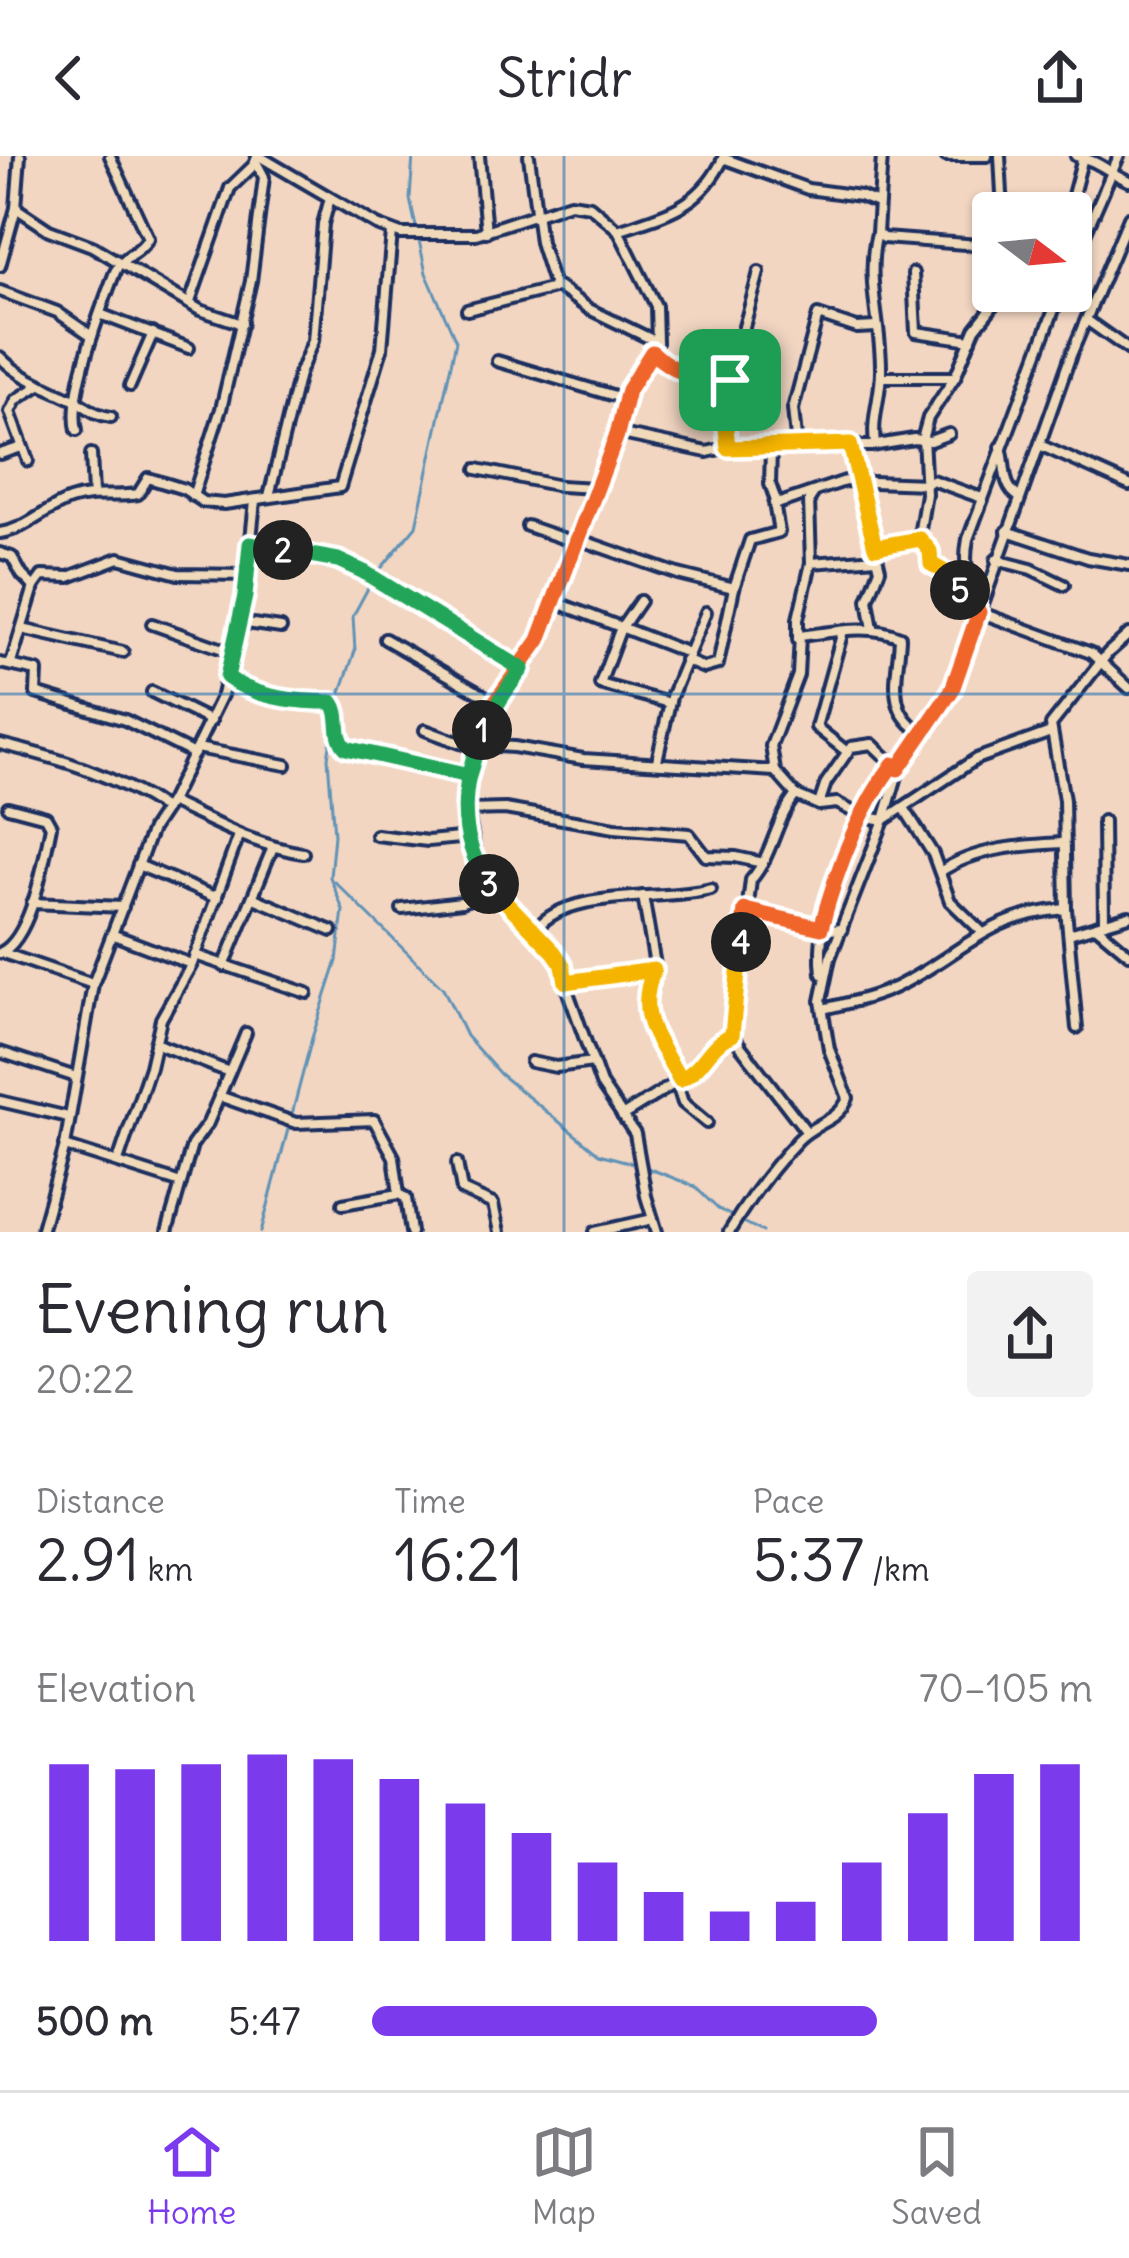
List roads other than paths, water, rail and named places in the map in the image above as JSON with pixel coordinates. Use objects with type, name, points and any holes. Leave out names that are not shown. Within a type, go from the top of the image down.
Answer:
[{"type":"street","points":[[0,266],[16,208],[20,156]]},
{"type":"street","points":[[77,430],[77,401],[92,335],[120,264],[143,247],[147,232],[110,156]]},
{"type":"street","points":[[479,156],[486,232]]},
{"type":"street","points":[[530,156],[533,205],[554,286],[589,309],[657,341]]},
{"type":"street","points":[[875,444],[874,410],[881,377],[873,249],[882,156]]},
{"type":"street","points":[[946,156],[987,156]]},
{"type":"street","points":[[1000,156],[1002,192]]},
{"type":"street","points":[[1092,220],[1119,156]]},
{"type":"street","points":[[618,230],[691,202],[710,184],[724,157],[808,189],[878,202]]},
{"type":"street","points":[[1074,192],[1079,157],[1102,164],[1129,181]]},
{"type":"street","points":[[190,302],[230,188],[257,158]]},
{"type":"street","points":[[257,158],[392,232],[486,232],[580,202],[601,213],[618,230],[656,306],[657,341],[635,374],[539,640],[495,702],[476,746],[466,810],[476,862],[493,890],[536,929],[563,965],[601,1084],[635,1134],[657,1232]]},
{"type":"street","points":[[193,496],[242,324],[264,177],[257,158]]},
{"type":"street","points":[[269,496],[299,374],[313,340],[323,224],[330,198]]},
{"type":"street","points":[[16,208],[49,230],[92,245],[190,302],[242,324]]},
{"type":"street","points":[[729,1232],[766,1176],[807,1131],[838,1116],[848,1098],[829,1049],[821,928],[861,816],[882,779],[923,733],[952,690],[1071,356],[1129,217]]},
{"type":"street","points":[[0,532],[16,531],[61,503],[94,494],[138,494],[148,478],[214,504],[337,489],[382,350],[392,232]]},
{"type":"street","points":[[878,232],[895,240],[972,246]]},
{"type":"street","points":[[728,448],[725,417],[730,380],[759,272]]},
{"type":"street","points":[[913,273],[916,332],[971,340]]},
{"type":"street","points":[[467,310],[511,296],[540,295],[554,286]]},
{"type":"street","points":[[0,291],[57,312],[92,335]]},
{"type":"street","points":[[973,600],[951,575],[931,564],[930,551],[920,539],[928,418],[988,312]]},
{"type":"street","points":[[1052,312],[964,556],[973,600],[979,612],[1091,653],[1129,688]]},
{"type":"street","points":[[100,314],[189,348]]},
{"type":"street","points":[[797,448],[793,410],[818,315],[856,328],[876,327]]},
{"type":"street","points":[[1088,321],[1129,350]]},
{"type":"street","points":[[130,386],[153,333]]},
{"type":"street","points":[[652,352],[667,367],[688,376],[730,380]]},
{"type":"street","points":[[0,357],[39,386],[111,417]]},
{"type":"street","points":[[497,361],[626,399]]},
{"type":"street","points":[[881,377],[955,377]]},
{"type":"street","points":[[28,461],[12,420],[12,406],[39,386]]},
{"type":"street","points":[[617,434],[693,451],[926,441],[949,434]]},
{"type":"street","points":[[850,444],[880,574],[868,600],[873,629]]},
{"type":"street","points":[[1000,446],[1006,482],[1019,497]]},
{"type":"street","points":[[1042,446],[1129,485]]},
{"type":"street","points":[[0,454],[22,447]]},
{"type":"street","points":[[553,602],[633,631],[704,668],[718,664],[750,540],[779,532],[770,484],[771,449]]},
{"type":"street","points":[[91,454],[94,494]]},
{"type":"street","points":[[477,469],[595,488]]},
{"type":"street","points":[[774,503],[853,480],[859,484],[894,480],[927,484],[932,480],[982,497]]},
{"type":"street","points":[[813,493],[809,500],[811,563],[798,619],[798,675],[771,746],[775,771],[796,795],[819,805],[838,803],[861,816],[884,820],[976,760],[1051,733]]},
{"type":"street","points":[[41,1232],[65,1146],[93,984],[138,865],[211,721],[227,677],[248,575],[255,501]]},
{"type":"street","points":[[527,526],[734,588]]},
{"type":"street","points":[[1006,531],[1129,566]]},
{"type":"street","points":[[875,547],[920,539]]},
{"type":"street","points":[[250,544],[346,563],[522,669]]},
{"type":"street","points":[[0,553],[12,557],[34,587]]},
{"type":"street","points":[[11,663],[34,587],[42,576],[69,577],[119,558],[178,574],[248,575]]},
{"type":"street","points":[[811,563],[878,559]]},
{"type":"street","points":[[996,560],[1064,585]]},
{"type":"street","points":[[640,601],[620,630],[600,683],[669,703]]},
{"type":"street","points":[[657,760],[669,703],[706,612]]},
{"type":"street","points":[[239,622],[281,628]]},
{"type":"street","points":[[152,624],[234,652]]},
{"type":"street","points":[[22,629],[123,652]]},
{"type":"street","points":[[798,640],[805,635],[873,629],[900,637],[896,704],[923,733]]},
{"type":"street","points":[[843,631],[817,727],[846,751]]},
{"type":"street","points":[[1077,1028],[1066,909],[1064,800],[1051,733],[1054,721],[1127,638]]},
{"type":"street","points":[[385,640],[495,702]]},
{"type":"street","points":[[0,663],[37,671],[36,693],[125,720],[196,751],[286,765]]},
{"type":"street","points":[[227,677],[262,692],[311,704],[328,702],[338,710],[341,743],[352,752],[469,776]]},
{"type":"street","points":[[152,692],[211,721]]},
{"type":"street","points":[[425,730],[476,746],[775,771]]},
{"type":"street","points":[[0,744],[72,763],[239,835],[303,853]]},
{"type":"street","points":[[819,805],[846,751],[872,744],[896,767]]},
{"type":"street","points":[[823,981],[884,820],[896,767]]},
{"type":"street","points":[[882,779],[893,784]]},
{"type":"street","points":[[796,795],[783,809],[763,863],[751,880],[732,1035],[807,1131]]},
{"type":"street","points":[[2,953],[14,944],[32,903],[50,821],[8,807]]},
{"type":"street","points":[[904,808],[918,825],[950,901],[983,933]]},
{"type":"street","points":[[466,810],[505,809],[689,835],[710,858],[729,856],[763,863]]},
{"type":"street","points":[[1103,821],[1101,925],[1129,954]]},
{"type":"street","points":[[118,1161],[161,1019],[193,959],[239,835]]},
{"type":"street","points":[[376,835],[428,842],[470,837]]},
{"type":"street","points":[[940,872],[977,853],[1064,843]]},
{"type":"street","points":[[224,966],[273,848]]},
{"type":"street","points":[[138,865],[217,898]]},
{"type":"street","points":[[536,929],[543,920],[582,904],[711,889]]},
{"type":"street","points":[[402,909],[462,902],[493,890]]},
{"type":"street","points":[[643,896],[654,970],[644,997],[652,1028],[683,1103],[707,1124]]},
{"type":"street","points":[[254,898],[332,931]]},
{"type":"street","points":[[32,903],[123,907]]},
{"type":"street","points":[[823,1009],[891,990],[1021,914],[1066,909]]},
{"type":"street","points":[[745,910],[842,929]]},
{"type":"street","points":[[1069,934],[1129,916]]},
{"type":"street","points":[[114,935],[307,993]]},
{"type":"street","points":[[2,953],[93,984]]},
{"type":"street","points":[[566,982],[654,970]]},
{"type":"street","points":[[167,1232],[194,1139],[208,1124],[246,1033]]},
{"type":"street","points":[[622,1116],[700,1070],[715,1043],[732,1035]]},
{"type":"street","points":[[155,1043],[230,1072]]},
{"type":"street","points":[[0,1052],[76,1077]]},
{"type":"street","points":[[531,1062],[556,1067],[593,1062]]},
{"type":"street","points":[[219,1096],[296,1123],[374,1120],[394,1156],[399,1194]]},
{"type":"street","points":[[0,1101],[68,1118]]},
{"type":"street","points":[[65,1146],[181,1183]]},
{"type":"street","points":[[457,1163],[462,1190],[493,1204],[499,1232]]},
{"type":"street","points":[[343,1204],[399,1194],[406,1198],[411,1232]]},
{"type":"street","points":[[595,1232],[653,1219]]},
{"type":"waterway","points":[[261,1232],[337,961],[343,910],[330,877],[334,835],[328,758],[336,706],[355,651],[353,616],[374,577],[416,526],[456,341],[426,273],[410,199],[413,156]]},
{"type":"waterway","points":[[334,881],[443,988],[466,1036],[500,1074],[599,1154],[636,1164]]},
{"type":"waterway","points":[[645,1167],[694,1186],[718,1209],[763,1232]]}]
